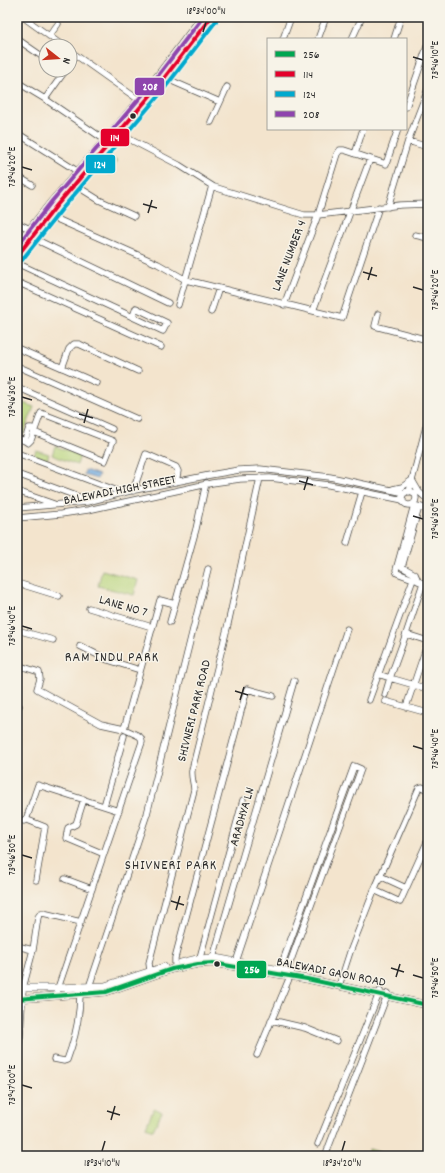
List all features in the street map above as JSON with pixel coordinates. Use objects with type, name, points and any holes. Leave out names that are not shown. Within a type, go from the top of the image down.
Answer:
[{"type":"main road","points":[[17,256],[75,185],[202,17]]},
{"type":"main road","points":[[17,245],[77,171],[165,78],[211,17]]},
{"type":"main road","name":"BALEWADI GAON ROAD","points":[[20,988],[80,994],[106,992],[172,969],[213,958],[287,972],[428,1004]]},
{"type":"main road","name":"BALEWADI GAON ROAD","points":[[20,999],[89,987],[105,986],[175,964],[199,961],[287,972]]},
{"type":"street","points":[[23,17],[52,38]]},
{"type":"street","points":[[283,38],[291,17]]},
{"type":"street","points":[[318,38],[326,17]]},
{"type":"street","points":[[352,38],[362,17]]},
{"type":"street","points":[[394,38],[401,17]]},
{"type":"street","points":[[49,36],[58,24]]},
{"type":"street","points":[[17,39],[38,53]]},
{"type":"street","points":[[407,104],[428,44]]},
{"type":"street","points":[[78,57],[139,100]]},
{"type":"street","points":[[45,99],[60,78]]},
{"type":"street","points":[[165,78],[220,102]]},
{"type":"street","points":[[17,82],[45,99],[105,140]]},
{"type":"street","points":[[212,122],[227,87]]},
{"type":"street","points":[[388,207],[408,141],[428,89]]},
{"type":"street","points":[[117,130],[136,143],[179,165],[212,186],[301,214],[318,214],[379,207],[428,204]]},
{"type":"street","points":[[363,130],[354,154],[386,164],[398,130]]},
{"type":"street","points":[[17,133],[77,171]]},
{"type":"street","points":[[408,141],[428,147]]},
{"type":"street","name":"LANE NUMBER 4","points":[[284,305],[318,214],[337,154],[340,150],[344,150],[354,154]]},
{"type":"street","points":[[313,311],[370,159]]},
{"type":"street","points":[[17,176],[32,185]]},
{"type":"street","points":[[75,185],[99,200],[134,216]]},
{"type":"street","points":[[178,305],[212,186]]},
{"type":"street","points":[[50,214],[59,220],[158,264],[186,280],[342,318],[379,207]]},
{"type":"street","points":[[17,223],[30,228]]},
{"type":"street","points":[[415,235],[428,238]]},
{"type":"street","points":[[32,236],[41,242],[168,303]]},
{"type":"street","points":[[17,261],[23,266],[164,331],[167,323],[136,308],[133,316]]},
{"type":"street","points":[[17,282],[161,347]]},
{"type":"street","points":[[211,312],[219,288]]},
{"type":"street","points":[[378,314],[376,326],[428,340]]},
{"type":"street","points":[[62,368],[69,349],[74,344],[79,344],[138,371]]},
{"type":"street","points":[[17,348],[97,383]]},
{"type":"street","points":[[17,366],[137,419]]},
{"type":"street","points":[[17,387],[112,429]]},
{"type":"street","points":[[17,438],[25,441],[26,443],[30,442],[41,413],[113,441],[105,461],[34,432]]},
{"type":"street","points":[[428,419],[412,480],[407,492],[403,496],[403,500],[406,504],[428,509]]},
{"type":"street","points":[[17,453],[123,493]]},
{"type":"street","points":[[133,491],[146,454],[176,467],[178,471],[176,482]]},
{"type":"street","name":"BALEWADI HIGH STREET","points":[[17,508],[90,501],[239,470],[270,470],[330,477],[407,492]]},
{"type":"street","points":[[224,473],[226,481]]},
{"type":"street","points":[[17,474],[90,501]]},
{"type":"street","points":[[170,622],[202,505],[206,485],[206,476]]},
{"type":"street","name":"BALEWADI HIGH STREET","points":[[17,518],[88,510],[240,478],[260,478],[329,485],[403,500]]},
{"type":"street","name":"SHIVNERI PARK ROAD","points":[[150,971],[149,963],[194,790],[194,785],[191,778],[192,770],[228,624],[260,478]]},
{"type":"street","points":[[386,488],[399,488],[412,480]]},
{"type":"street","points":[[412,480],[420,492],[428,500]]},
{"type":"street","points":[[17,491],[57,505]]},
{"type":"street","points":[[347,543],[362,492]]},
{"type":"street","points":[[407,492],[412,492],[415,495],[428,500]]},
{"type":"street","points":[[396,572],[402,567],[415,505],[415,495]]},
{"type":"street","points":[[396,572],[415,505]]},
{"type":"street","points":[[402,567],[415,574],[420,582],[406,634],[390,678],[385,698],[406,707],[428,713]]},
{"type":"street","points":[[89,987],[147,814],[208,569]]},
{"type":"street","points":[[396,572],[420,582]]},
{"type":"street","points":[[369,700],[378,674],[420,582]]},
{"type":"street","points":[[17,583],[59,596]]},
{"type":"street","points":[[124,729],[160,600],[175,604]]},
{"type":"street","name":"LANE NO 7","points":[[89,608],[152,627]]},
{"type":"street","points":[[17,630],[53,640]]},
{"type":"street","points":[[236,962],[347,630]]},
{"type":"street","points":[[406,634],[428,642],[406,707]]},
{"type":"street","points":[[80,646],[108,660],[140,670]]},
{"type":"street","points":[[17,665],[39,672],[40,679],[37,689],[101,724],[124,729],[138,736],[141,738],[142,742],[57,992]]},
{"type":"street","points":[[378,674],[428,689]]},
{"type":"street","name":"ARADHYA LN","points":[[213,958],[294,681]]},
{"type":"street","points":[[175,964],[175,958],[247,689],[273,696]]},
{"type":"street","points":[[104,806],[124,736]]},
{"type":"street","points":[[257,1055],[361,769],[356,766],[354,766],[283,959],[287,972]]},
{"type":"street","points":[[25,819],[38,785],[119,811]]},
{"type":"street","points":[[340,984],[350,952],[374,890],[419,788],[422,787],[428,790]]},
{"type":"street","points":[[84,799],[76,824],[68,828],[66,838],[104,854]]},
{"type":"street","points":[[199,961],[243,800]]},
{"type":"street","points":[[17,820],[21,821],[25,819],[45,827],[36,880]]},
{"type":"street","points":[[374,890],[400,902],[428,840]]},
{"type":"street","points":[[380,876],[406,888]]},
{"type":"street","points":[[65,879],[92,889]]},
{"type":"street","points":[[17,1054],[20,1037],[20,988],[33,950],[38,917],[41,913],[81,922]]},
{"type":"street","points":[[17,946],[33,950]]},
{"type":"street","points":[[283,959],[290,962]]},
{"type":"street","points":[[54,1059],[64,1061],[67,1060],[78,1020],[80,994]]},
{"type":"street","points":[[318,1144],[384,994]]},
{"type":"street","points":[[327,1151],[384,994]]},
{"type":"street","points":[[271,1020],[305,1028],[337,1041]]},
{"type":"green space","points":[[107,156],[117,161],[110,175],[100,169]]},
{"type":"green space","points":[[17,401],[34,407],[23,435],[17,432]]},
{"type":"green space","points":[[55,446],[80,455],[77,465],[52,455]]},
{"type":"green space","points":[[36,450],[49,454],[47,460],[34,455]]},
{"type":"green space","points":[[102,570],[138,580],[134,595],[98,586]]},
{"type":"green space","points":[[154,1108],[162,1112],[153,1130],[146,1127]]},
{"type":"green space","points":[[369,1149],[382,1153],[380,1156],[366,1156]]},
{"type":"water","points":[[85,470],[99,475],[97,479],[84,475]]},
{"type":"transit line","name":"208","points":[[17,246],[52,201],[150,86],[203,17]]},
{"type":"transit line","name":"114","points":[[17,256],[57,205],[155,90],[211,17]]},
{"type":"transit line","name":"124","points":[[22,260],[62,209],[160,94],[216,21]]},
{"type":"transit line","name":"256","points":[[17,999],[106,992],[172,969],[213,963],[307,979],[428,1005]]},
{"type":"district","name":"RAM INDU PARK","points":[[112,658]]},
{"type":"district","name":"SHIVNERI PARK","points":[[171,866]]}]
